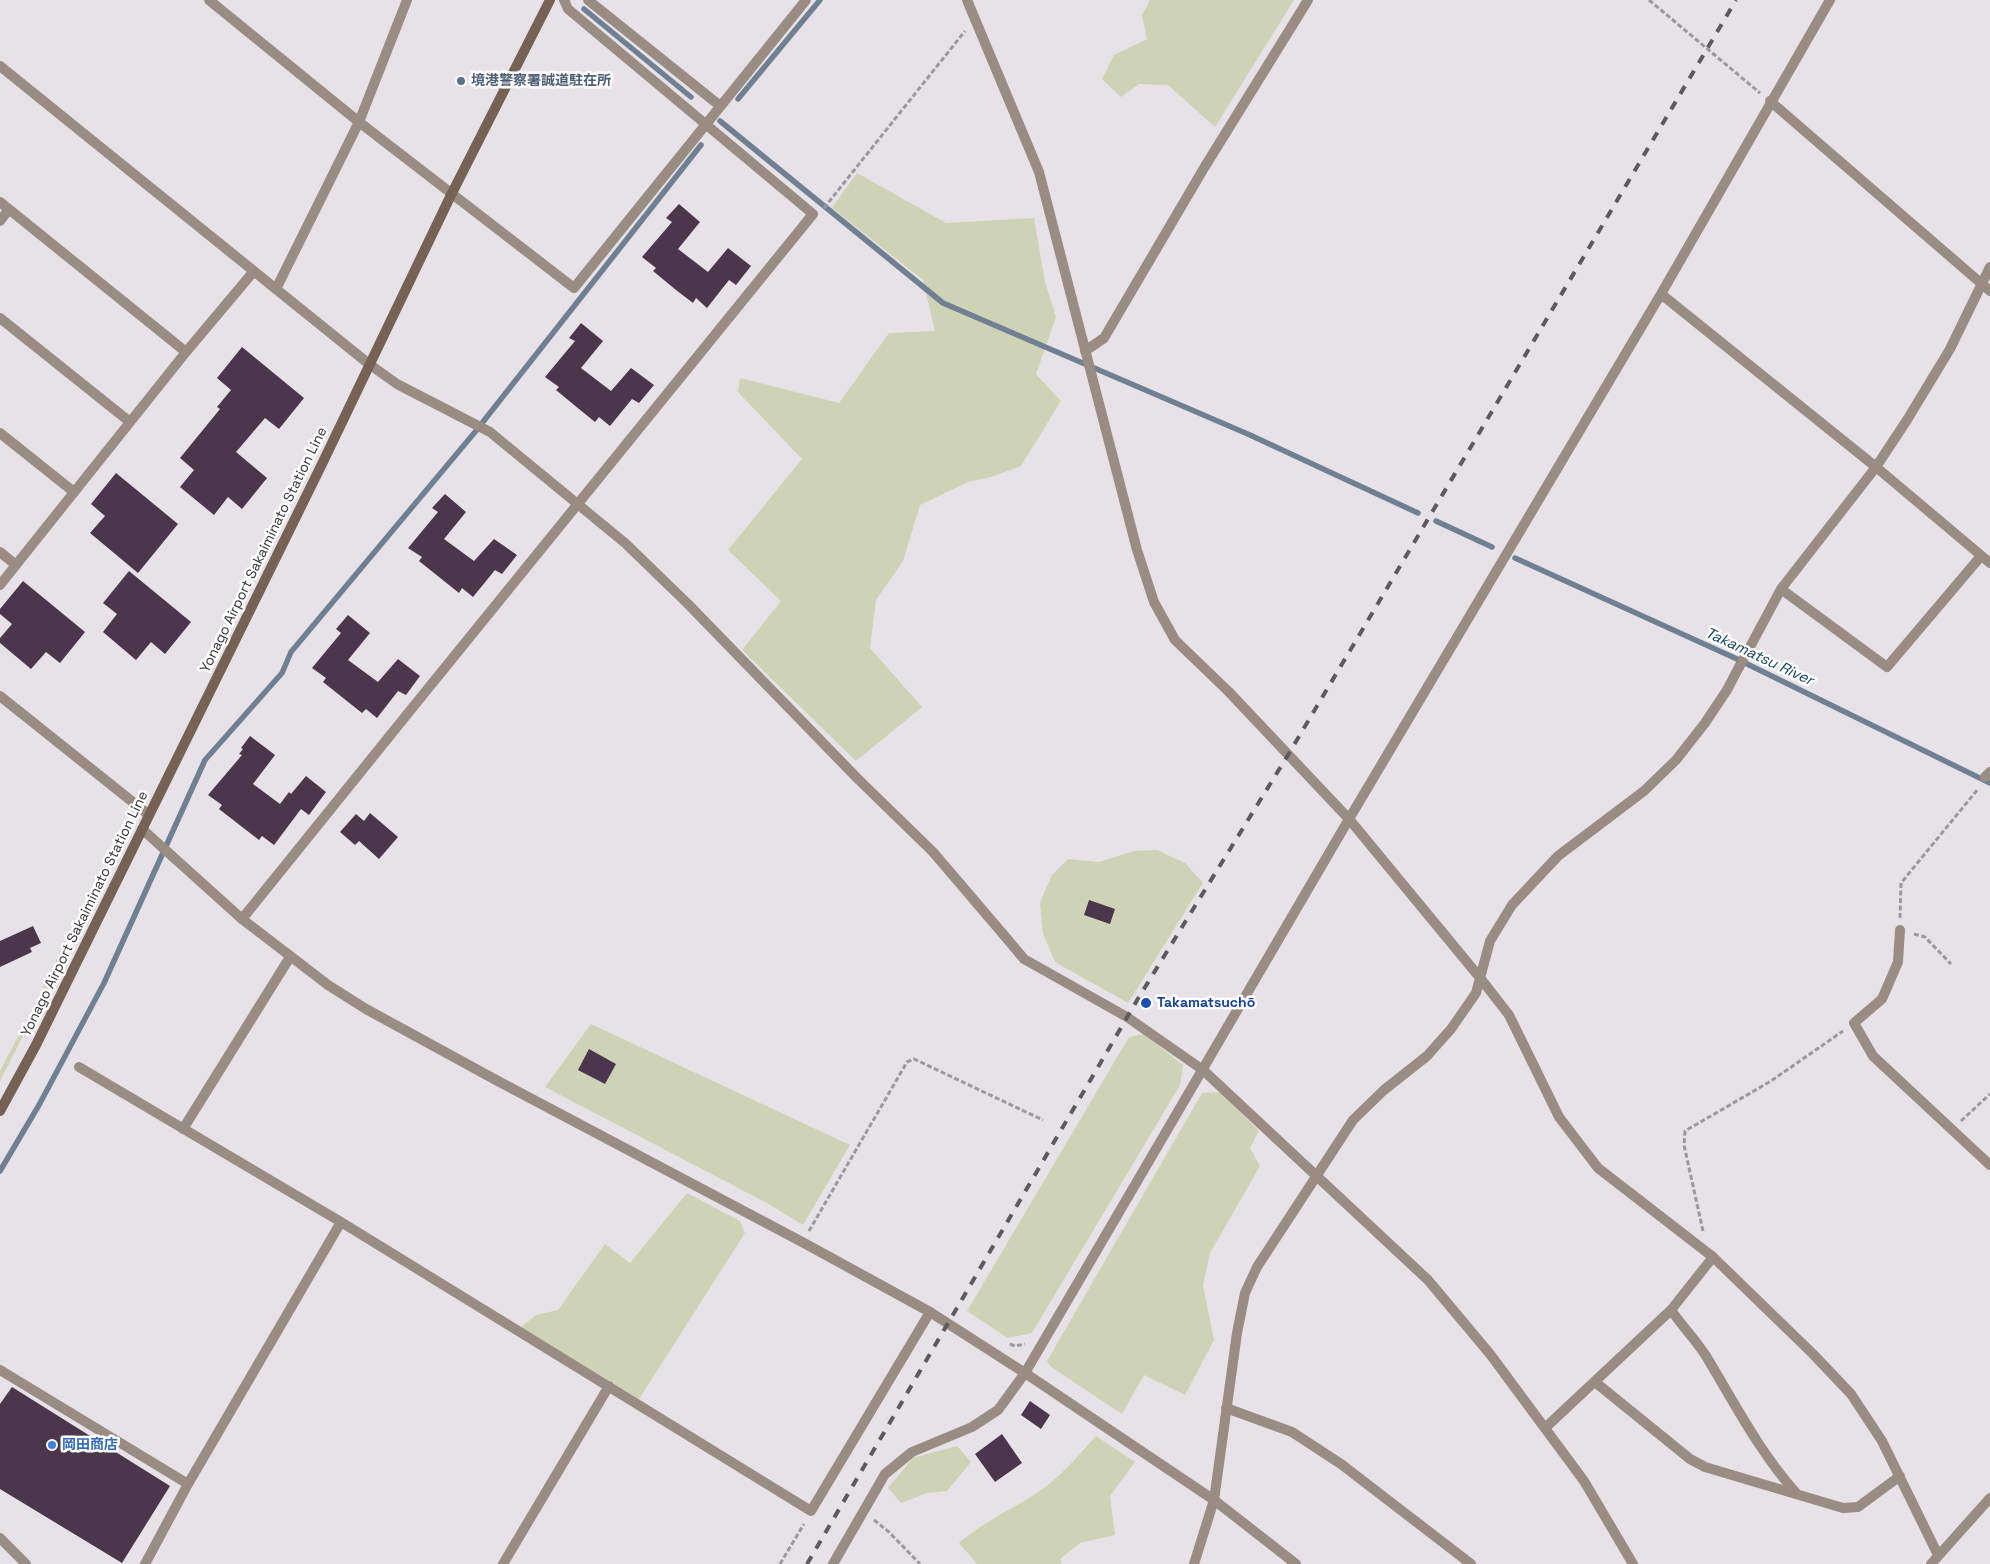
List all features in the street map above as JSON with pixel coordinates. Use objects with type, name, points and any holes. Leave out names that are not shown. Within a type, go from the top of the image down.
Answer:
[{"type":"main road","name":"Yonago Airport Sakaiminato Station Line","points":[[1,1108],[36,1045],[318,473],[451,195],[550,0]]},
{"type":"street","points":[[209,0],[358,122],[574,288],[719,105],[806,0]]},
{"type":"street","points":[[276,289],[358,122],[406,0]]},
{"type":"street","points":[[242,919],[813,214],[568,9],[564,0]]},
{"type":"street","points":[[588,0],[719,105]]},
{"type":"street","points":[[966,0],[1039,172],[1137,550],[1154,602],[1175,640],[1229,692],[1349,820],[1481,979],[1509,1015],[1559,1118],[1598,1168],[1713,1257],[1813,1354],[1851,1394],[1882,1440],[1938,1555],[1946,1564]]},
{"type":"street","points":[[1085,351],[1104,338],[1204,168],[1308,0]]},
{"type":"street","points":[[833,1564],[885,1474],[912,1452],[972,1427],[998,1410],[1025,1373],[1349,820],[1661,294],[1770,101],[1830,0]]},
{"type":"street","points":[[0,66],[369,364],[397,384],[490,432],[625,543],[688,604],[858,779],[933,852],[1024,959],[1127,1017],[1203,1070],[1428,1280],[1490,1354],[1584,1480],[1633,1564]]},
{"type":"street","points":[[1770,101],[1990,291]]},
{"type":"street","points":[[0,202],[186,352]]},
{"type":"street","points":[[0,221],[9,209]]},
{"type":"street","points":[[1194,1564],[1214,1500],[1237,1333],[1245,1292],[1257,1267],[1354,1120],[1384,1090],[1427,1056],[1451,1029],[1476,993],[1490,941],[1512,905],[1558,856],[1644,791],[1676,760],[1704,723],[1727,690],[1781,588],[1876,467],[1950,349],[1990,267]]},
{"type":"street","points":[[0,585],[186,352],[254,271]]},
{"type":"street","points":[[1661,294],[1876,467],[1990,563]]},
{"type":"street","points":[[0,318],[130,422]]},
{"type":"street","points":[[0,433],[74,492]]},
{"type":"street","points":[[0,552],[16,565]]},
{"type":"street","points":[[1781,588],[1887,667],[1981,556]]},
{"type":"street","points":[[0,696],[149,815]]},
{"type":"street","points":[[142,829],[242,919],[328,986],[366,1009],[496,1080],[804,1242],[930,1312],[1025,1373],[1214,1500],[1296,1564]]},
{"type":"street","points":[[1900,930],[1898,962],[1882,999],[1854,1023],[1873,1056],[1951,1131],[1990,1165]]},
{"type":"street","points":[[183,1129],[290,957]]},
{"type":"street","points":[[79,1067],[341,1222],[811,1511],[930,1312]]},
{"type":"street","points":[[145,1564],[188,1484],[341,1222]]},
{"type":"street","points":[[1545,1428],[1671,1310],[1713,1257]]},
{"type":"street","points":[[1671,1310],[1705,1355],[1731,1401],[1776,1470],[1797,1494]]},
{"type":"street","points":[[0,1370],[188,1484]]},
{"type":"street","points":[[1596,1382],[1690,1459],[1704,1467],[1843,1508],[1858,1507],[1900,1476]]},
{"type":"street","points":[[502,1564],[609,1386]]},
{"type":"street","points":[[1226,1408],[1292,1432],[1341,1464],[1471,1564]]},
{"type":"street","points":[[1930,1564],[1990,1498]]},
{"type":"street","points":[[0,1538],[26,1564]]},
{"type":"path","points":[[1649,0],[1770,101]]},
{"type":"path","points":[[828,203],[974,19]]},
{"type":"path","points":[[1951,964],[1925,937],[1900,930],[1901,883],[1985,778]]},
{"type":"path","points":[[1701,1248],[1704,1238],[1684,1145],[1685,1131],[1771,1081],[1854,1023]]},
{"type":"path","points":[[804,1242],[907,1062],[914,1059],[1043,1120]]},
{"type":"path","points":[[1951,1131],[1990,1094]]},
{"type":"path","points":[[780,1564],[811,1511]]},
{"type":"path","points":[[864,1512],[889,1532],[920,1564]]},
{"type":"green space","points":[[1150,0],[1294,0],[1215,127],[1168,85],[1139,84],[1121,97],[1102,79],[1114,55],[1147,39],[1142,15]]},
{"type":"green space","points":[[857,173],[946,223],[1034,218],[1045,282],[1056,317],[1036,374],[1061,401],[1021,466],[991,477],[968,482],[920,505],[903,561],[876,600],[870,648],[922,707],[856,761],[742,650],[781,601],[728,550],[802,459],[738,392],[740,378],[839,403],[889,333],[935,331],[923,280],[832,208]]},
{"type":"green space","points":[[1157,850],[1185,863],[1203,883],[1128,1003],[1055,962],[1043,934],[1040,902],[1052,875],[1068,859],[1099,862],[1134,851]]},
{"type":"green space","points":[[86,900],[90,902],[47,989],[43,987]]},
{"type":"green space","points":[[591,1024],[850,1145],[803,1225],[765,1202],[545,1087]]},
{"type":"green space","points":[[21,1031],[24,1034],[0,1081],[0,1071]]},
{"type":"green space","points":[[1144,1034],[1183,1065],[1180,1085],[1032,1333],[1008,1338],[967,1311],[1129,1037]]},
{"type":"green space","points":[[1220,1092],[1259,1131],[1250,1148],[1260,1166],[1210,1253],[1203,1285],[1214,1340],[1185,1395],[1144,1375],[1122,1414],[1050,1366],[1047,1361],[1202,1093]]},
{"type":"green space","points":[[687,1193],[740,1221],[745,1233],[639,1399],[521,1327],[536,1315],[558,1310],[605,1244],[630,1263]]},
{"type":"green space","points":[[1096,1436],[1135,1462],[1110,1496],[1115,1535],[1080,1543],[1060,1559],[1062,1564],[977,1564],[959,1543],[986,1523],[1043,1489],[1067,1468]]},
{"type":"green space","points":[[957,1446],[971,1462],[947,1491],[927,1493],[901,1503],[888,1488],[913,1458]]},
{"type":"building","points":[[679,204],[700,222],[678,249],[708,272],[728,248],[751,266],[736,285],[729,280],[707,308],[696,298],[693,303],[676,290],[653,271],[656,268],[642,257],[672,222],[666,218]]},
{"type":"building","points":[[581,323],[603,341],[581,368],[611,391],[631,368],[654,385],[639,403],[632,399],[610,426],[599,417],[595,422],[556,390],[559,387],[545,377],[575,341],[569,338]]},
{"type":"building","points":[[242,347],[304,398],[279,429],[265,418],[236,452],[267,478],[242,509],[228,497],[214,515],[180,487],[194,470],[180,458],[220,409],[217,407],[231,390],[217,378]]},
{"type":"building","points":[[116,473],[178,524],[138,573],[90,533],[105,516],[91,504]]},
{"type":"building","points":[[445,494],[466,512],[444,539],[474,561],[494,539],[517,555],[502,574],[495,570],[473,597],[462,588],[459,593],[419,561],[422,557],[408,548],[438,512],[432,508]]},
{"type":"building","points":[[129,571],[191,622],[165,654],[151,642],[136,660],[103,632],[117,614],[103,603]]},
{"type":"building","points":[[23,581],[85,632],[60,663],[46,652],[31,669],[0,643],[0,638],[12,624],[0,614],[0,609]]},
{"type":"building","points":[[348,615],[370,633],[348,660],[378,682],[398,659],[420,676],[406,695],[398,691],[377,718],[366,709],[362,713],[323,682],[326,678],[312,668],[341,633],[336,629]]},
{"type":"building","points":[[250,736],[275,755],[253,784],[280,804],[289,792],[291,794],[306,776],[326,792],[309,815],[301,809],[274,845],[262,836],[259,840],[219,809],[222,805],[208,795],[242,755],[239,754],[243,749],[241,748]]},
{"type":"building","points":[[370,813],[398,837],[379,859],[359,841],[355,845],[340,832],[356,814],[364,821]]},
{"type":"building","points":[[1089,900],[1115,909],[1110,924],[1084,915]]},
{"type":"building","points":[[33,926],[41,943],[30,948],[32,952],[0,967],[0,941]]},
{"type":"building","points":[[589,1049],[616,1064],[605,1084],[578,1070]]},
{"type":"building","name":"岡田商店","points":[[12,1387],[170,1486],[122,1563],[0,1489],[0,1404]]},
{"type":"building","points":[[1030,1401],[1050,1415],[1041,1429],[1021,1415]]},
{"type":"building","points":[[1002,1434],[1022,1463],[995,1482],[975,1454]]},
{"type":"waterway","points":[[738,99],[820,0]]},
{"type":"waterway","points":[[584,9],[691,97]]},
{"type":"waterway","points":[[720,121],[943,303],[1250,435],[1418,513]]},
{"type":"waterway","points":[[0,1171],[39,1105],[104,983],[205,760],[282,673],[291,652],[475,432],[701,145]]},
{"type":"waterway","points":[[1436,521],[1492,547]]},
{"type":"waterway","name":"Takamatsu River","points":[[1515,558],[1737,659],[1990,783]]},
{"type":"railway","points":[[807,1564],[1139,997],[1288,755],[1736,0]]},
{"type":"place","name":"境港警察署誠道駐在所","points":[[461,81]]},
{"type":"place","name":"Takamatsuchō","points":[[1146,1003]]},
{"type":"place","name":"岡田商店","points":[[52,1445]]}]
